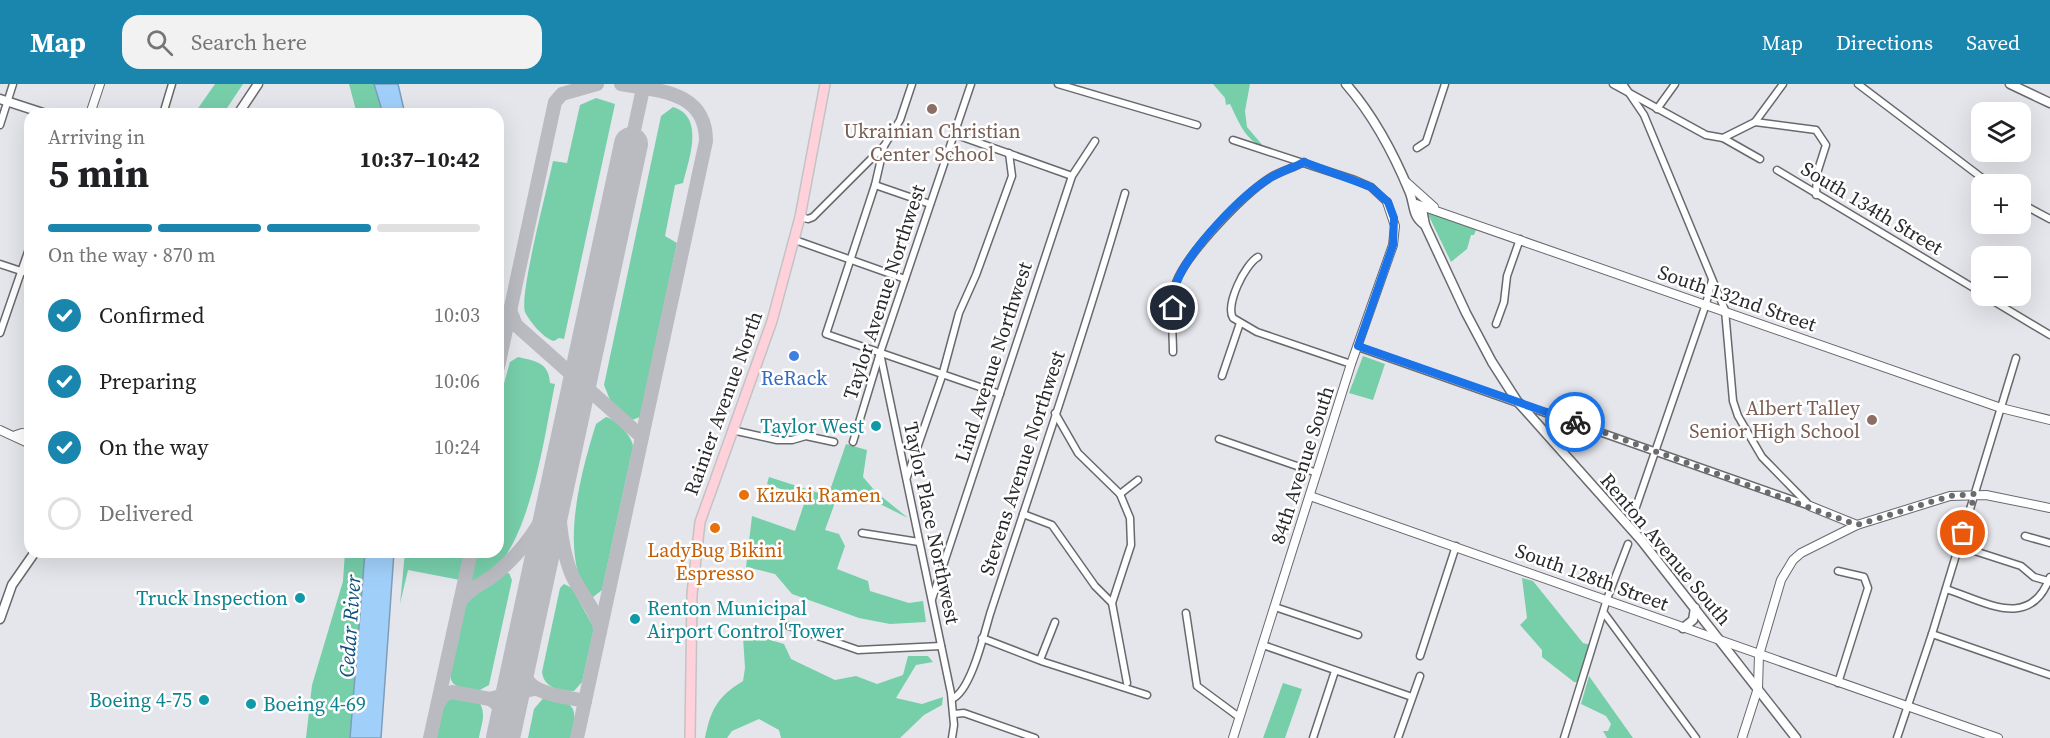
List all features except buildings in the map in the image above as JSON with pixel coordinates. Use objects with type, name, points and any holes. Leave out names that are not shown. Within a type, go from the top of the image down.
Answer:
[{"type":"main road","points":[[242,108],[258,84]]},
{"type":"main road","name":"Rainier Avenue North","points":[[690,738],[692,594],[696,544],[703,511],[772,321],[795,240],[825,84]]},
{"type":"main road","points":[[823,96],[830,84]]},
{"type":"main road","name":"Renton Avenue South","points":[[1346,84],[1380,131],[1414,204],[1422,209],[1425,225],[1471,323],[1517,401],[1641,540],[1724,643],[1796,738]]},
{"type":"main road","points":[[2010,84],[2050,102]]},
{"type":"main road","points":[[2022,84],[2050,96]]},
{"type":"main road","points":[[4,100],[28,108]]},
{"type":"main road","points":[[0,619],[12,585],[30,558]]},
{"type":"main road","points":[[1683,628],[1693,620],[1695,608]]},
{"type":"street","points":[[0,125],[4,100],[13,84]]},
{"type":"street","points":[[92,108],[100,84]]},
{"type":"street","points":[[165,108],[172,84]]},
{"type":"street","points":[[800,217],[808,219],[813,217],[884,146],[900,120],[912,84]]},
{"type":"street","name":"Taylor Avenue Northwest","points":[[853,442],[880,353],[971,84]]},
{"type":"street","points":[[1058,84],[1197,125]]},
{"type":"street","points":[[1417,148],[1426,142],[1445,84]]},
{"type":"street","points":[[1613,84],[1706,135],[1723,138],[1760,159]]},
{"type":"street","points":[[1623,84],[1644,115],[1725,310],[1733,401],[1737,417],[1762,457],[1810,506]]},
{"type":"street","points":[[1657,109],[1675,84]]},
{"type":"street","points":[[1723,138],[1755,122],[1783,84]]},
{"type":"street","points":[[1858,84],[1977,174]]},
{"type":"street","points":[[1755,122],[1810,127],[1821,134],[1826,145],[1817,173],[1816,195]]},
{"type":"street","points":[[954,134],[1072,176]]},
{"type":"street","points":[[1233,140],[1304,162],[1371,187],[1388,202]]},
{"type":"street","name":"Lind Avenue Northwest","points":[[932,599],[1072,176],[1095,141]]},
{"type":"street","points":[[884,146],[875,185],[826,334],[942,376],[1000,394]]},
{"type":"street","points":[[906,478],[942,376],[959,314],[976,275],[1012,176],[1009,153]]},
{"type":"street","points":[[1173,352],[1173,294],[1183,268],[1223,220],[1255,188],[1304,162]]},
{"type":"street","name":"South 134th Street","points":[[1777,170],[1971,287]]},
{"type":"street","points":[[1405,181],[1438,210]]},
{"type":"street","points":[[875,185],[930,204]]},
{"type":"street","name":"Stevens Avenue Northwest","points":[[952,699],[963,691],[982,638],[1087,322],[1125,193]]},
{"type":"street","name":"84th Avenue South","points":[[1233,738],[1351,364],[1395,237],[1394,218],[1388,202]]},
{"type":"street","name":"South 132nd Street","points":[[1414,204],[1438,210],[2001,408],[2050,420]]},
{"type":"street","points":[[2031,209],[2050,219]]},
{"type":"street","points":[[1496,324],[1504,302],[1507,276],[1520,239]]},
{"type":"street","points":[[795,240],[905,279]]},
{"type":"street","points":[[1258,256],[1246,267],[1231,306],[1231,313],[1240,323],[1351,364]]},
{"type":"street","points":[[0,333],[24,263]]},
{"type":"street","points":[[0,264],[24,272]]},
{"type":"street","points":[[1636,507],[1706,304],[1712,279]]},
{"type":"street","name":"South 134th Street","points":[[2003,306],[2050,335]]},
{"type":"street","points":[[1222,376],[1240,323]]},
{"type":"street","points":[[1358,346],[1655,450],[1857,525]]},
{"type":"street","name":"Taylor Place Northwest","points":[[880,353],[952,699]]},
{"type":"street","points":[[1897,738],[1932,634],[2016,358]]},
{"type":"street","points":[[1055,413],[1078,453],[1120,494],[1130,518],[1132,537],[1112,603],[1127,683]]},
{"type":"street","points":[[0,430],[16,435],[24,434]]},
{"type":"street","points":[[732,430],[777,440],[792,440],[806,436],[834,442]]},
{"type":"street","points":[[16,435],[18,440],[24,442]]},
{"type":"street","points":[[1219,439],[1317,473]]},
{"type":"street","points":[[1120,494],[1138,480]]},
{"type":"street","points":[[1742,738],[1758,688],[1759,655],[1781,580],[1793,560],[1808,548],[1857,525],[1950,496],[1975,494],[2050,508]]},
{"type":"street","name":"South 128th Street","points":[[1310,496],[1998,738]]},
{"type":"street","points":[[1023,514],[1052,525],[1095,586],[1112,603]]},
{"type":"street","points":[[862,533],[919,542]]},
{"type":"street","points":[[2025,536],[2050,543]]},
{"type":"street","points":[[1564,738],[1607,599],[1628,544]]},
{"type":"street","points":[[1420,656],[1456,546]]},
{"type":"street","points":[[1946,589],[2003,608],[2024,608],[2041,598],[2049,579],[2034,577],[2021,566],[1959,546]]},
{"type":"street","points":[[1838,571],[1864,577],[1869,588],[1838,683]]},
{"type":"street","points":[[1275,607],[1358,635]]},
{"type":"street","points":[[1186,613],[1197,686],[1239,717]]},
{"type":"street","points":[[1604,613],[1696,738]]},
{"type":"street","points":[[1040,660],[1055,622]]},
{"type":"street","points":[[789,626],[840,646],[858,650],[941,646]]},
{"type":"street","points":[[1932,634],[2050,675]]},
{"type":"street","points":[[982,638],[1040,660],[1147,695]]},
{"type":"street","points":[[1263,645],[1412,698]]},
{"type":"street","points":[[1313,738],[1335,671]]},
{"type":"street","points":[[1398,738],[1419,676]]},
{"type":"street","points":[[952,699],[954,714],[952,738]]},
{"type":"street","points":[[954,714],[964,713],[1035,738]]},
{"type":"green space","points":[[215,84],[243,84],[227,108],[198,108]]},
{"type":"green space","points":[[349,84],[374,84],[381,108],[355,108]]},
{"type":"green space","points":[[1213,84],[1250,84],[1245,111],[1247,127],[1264,147],[1247,135],[1230,104],[1226,105],[1225,98]]},
{"type":"green space","points":[[596,98],[615,104],[564,339],[559,338],[554,341],[537,329],[525,312],[526,284],[553,161],[567,163],[580,105]]},
{"type":"green space","points":[[673,107],[683,112],[689,120],[692,130],[691,152],[683,183],[675,185],[665,236],[677,243],[640,417],[632,420],[610,400],[604,385],[661,116]]},
{"type":"green space","points":[[1427,212],[1476,230],[1474,235],[1471,235],[1467,249],[1451,262]]},
{"type":"green space","points":[[1363,356],[1385,364],[1373,400],[1349,393]]},
{"type":"green space","points":[[518,357],[540,364],[547,371],[550,383],[555,384],[531,497],[520,528],[504,558],[504,384],[510,362]]},
{"type":"green space","points":[[606,417],[623,429],[633,447],[602,590],[593,597],[588,596],[579,578],[574,534],[584,465],[596,424]]},
{"type":"green space","points":[[846,444],[867,450],[863,477],[876,492],[908,518],[868,498],[837,497],[825,530],[839,534],[845,546],[837,569],[868,581],[870,591],[909,603],[923,601],[926,622],[890,624],[859,618],[792,594],[775,574],[746,567],[752,516],[795,531],[806,498],[767,484],[769,477],[828,496]]},
{"type":"green space","points":[[345,558],[365,558],[350,738],[306,738],[312,685],[343,581]]},
{"type":"green space","points":[[404,558],[465,558],[460,580],[408,570],[400,604]]},
{"type":"green space","points":[[473,558],[504,558],[491,573],[471,581],[469,575]]},
{"type":"green space","points":[[503,573],[509,573],[512,580],[489,685],[478,691],[459,687],[451,679],[450,659],[463,605],[468,597]]},
{"type":"green space","points":[[1522,578],[1533,581],[1583,643],[1591,645],[1577,682],[1542,657],[1542,650],[1520,625],[1527,618]]},
{"type":"green space","points":[[564,584],[572,588],[594,628],[582,682],[574,691],[553,688],[546,682],[542,672],[560,588]]},
{"type":"green space","points":[[743,637],[760,637],[784,644],[791,659],[835,680],[856,676],[877,684],[903,675],[908,656],[928,656],[933,662],[916,665],[896,698],[922,704],[943,697],[942,705],[924,715],[900,738],[781,738],[779,730],[759,719],[732,731],[727,738],[705,738],[716,705],[721,698],[743,681],[745,668]]},
{"type":"green space","points":[[1589,676],[1633,738],[1607,738],[1603,731],[1608,731],[1611,724],[1606,716],[1581,704]]},
{"type":"green space","points":[[1283,683],[1302,689],[1285,738],[1263,738]]},
{"type":"green space","points":[[455,696],[479,702],[483,715],[479,738],[434,738],[444,699]]},
{"type":"green space","points":[[545,696],[563,701],[572,708],[574,719],[571,738],[528,738],[534,709]]},
{"type":"water","points":[[374,84],[398,84],[404,108],[381,108]]},
{"type":"water","points":[[365,558],[394,558],[381,738],[350,738]]},
{"type":"taxiway","points":[[504,339],[555,102],[562,94],[597,84]]},
{"type":"taxiway","points":[[577,738],[706,141],[704,124],[698,112],[689,103],[665,92],[621,84]]},
{"type":"taxiway","points":[[631,144],[644,84]]},
{"type":"taxiway","points":[[510,310],[516,325],[642,437]]},
{"type":"taxiway","points":[[560,475],[560,525],[567,561],[574,580],[593,610],[600,631]]},
{"type":"taxiway","points":[[460,602],[504,567],[522,547],[545,514],[556,489]]},
{"type":"taxiway","points":[[430,738],[470,558]]},
{"type":"taxiway","points":[[521,658],[527,680],[534,686],[552,694],[585,701]]},
{"type":"taxiway","points":[[490,699],[504,695],[516,681]]},
{"type":"taxiway","points":[[509,709],[520,695],[527,690],[537,689]]},
{"type":"taxiway","points":[[438,704],[444,695],[452,692],[490,699],[502,708],[506,724]]},
{"type":"runway","points":[[503,738],[631,144]]},
{"type":"way so far","points":[[1575,422],[1857,525],[1950,496],[1975,494],[1963,533]]},
{"type":"place","name":"Ukrainian Christian Center School","points":[[932,109]]},
{"type":"place","name":"ReRack","points":[[794,356]]},
{"type":"place","name":"Albert Talley Senior High School","points":[[1872,420]]},
{"type":"place","name":"Taylor West","points":[[876,426]]},
{"type":"place","name":"Kizuki Ramen","points":[[744,495]]},
{"type":"place","name":"LadyBug Bikini Espresso","points":[[715,528]]},
{"type":"place","name":"Truck Inspection","points":[[300,598]]},
{"type":"place","name":"Renton Municipal Airport Control Tower","points":[[635,619]]},
{"type":"place","name":"Boeing 4-75","points":[[204,700]]},
{"type":"place","name":"Boeing 4-69","points":[[251,704]]},
{"type":"route","points":[[1173,308],[1176,282],[1183,268],[1223,220],[1255,188],[1304,162],[1371,187],[1388,202],[1394,218],[1393,245],[1358,346],[1575,422]]},
{"type":"water label","name":"Cedar River","points":[[350,626]]}]
